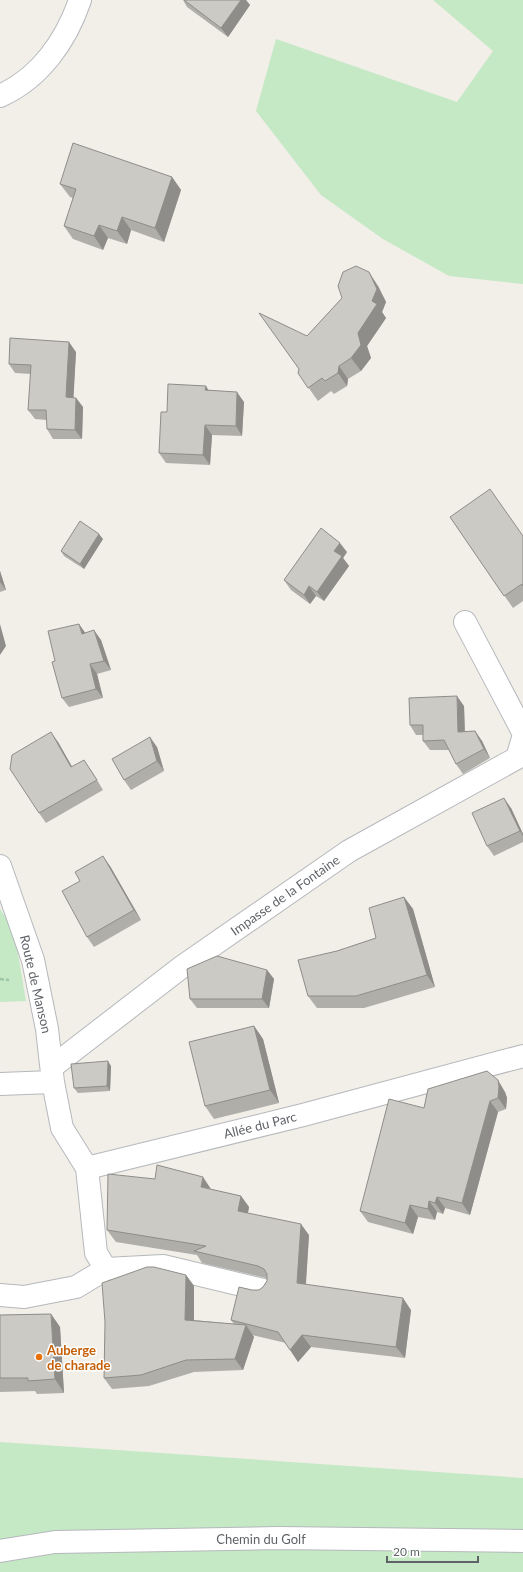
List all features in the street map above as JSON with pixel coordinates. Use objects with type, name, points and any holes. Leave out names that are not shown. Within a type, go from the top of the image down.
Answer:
[{"type":"street","points":[[0,96],[12,90],[38,71],[56,49],[72,22],[80,0]]},
{"type":"street","points":[[465,622],[523,732]]},
{"type":"street","name":"Impasse de la Fontaine","points":[[52,1075],[184,966],[349,851],[517,758],[523,738]]},
{"type":"street","name":"Route de Manson","points":[[0,866],[33,960],[47,1029],[52,1075]]},
{"type":"street","name":"Allée du Parc","points":[[87,1168],[303,1115],[523,1056]]},
{"type":"street","points":[[0,1084],[52,1075],[62,1128],[87,1168],[96,1253],[106,1270]]},
{"type":"street","points":[[0,1295],[24,1297],[76,1287],[106,1270],[163,1266],[263,1290]]},
{"type":"street","name":"Chemin du Golf","points":[[0,1550],[55,1542],[278,1538],[523,1541]]},
{"type":"green space","points":[[433,0],[523,0],[523,284],[449,276],[383,239],[321,195],[256,111],[276,39],[457,102],[493,51]]},
{"type":"green space","points":[[0,909],[14,930],[26,1001],[0,1002]]},
{"type":"green space","points":[[0,1442],[523,1478],[523,1572],[0,1572]]},
{"type":"building","points":[[184,0],[241,0],[221,28]]},
{"type":"building","points":[[73,143],[172,177],[155,228],[122,217],[117,231],[99,225],[94,236],[64,226],[76,189],[60,184]]},
{"type":"building","points":[[356,266],[369,272],[377,289],[372,301],[377,304],[358,333],[361,345],[351,358],[339,366],[338,373],[325,381],[322,378],[308,388],[298,373],[299,369],[259,313],[307,336],[342,298],[338,286],[343,272]]},
{"type":"building","points":[[10,338],[69,342],[66,397],[76,398],[75,430],[47,429],[46,410],[28,410],[31,365],[9,364]]},
{"type":"building","points":[[168,384],[206,386],[205,390],[237,392],[236,426],[205,425],[203,455],[159,453],[161,412],[167,412]]},
{"type":"building","points":[[490,489],[523,536],[523,586],[522,584],[504,596],[450,517]]},
{"type":"building","points":[[80,521],[99,534],[80,564],[61,551]]},
{"type":"building","points":[[321,528],[340,543],[334,551],[342,556],[317,592],[309,586],[304,595],[284,580]]},
{"type":"building","points":[[79,624],[82,634],[94,630],[104,661],[90,664],[96,689],[62,698],[52,662],[55,661],[48,631]]},
{"type":"building","points":[[457,696],[458,732],[475,731],[484,749],[456,764],[444,740],[423,741],[423,725],[410,725],[409,698]]},
{"type":"building","points":[[51,732],[71,767],[84,760],[97,780],[39,813],[10,769],[12,755]]},
{"type":"building","points":[[150,737],[157,761],[124,780],[112,759]]},
{"type":"building","points":[[504,798],[520,831],[487,846],[472,813]]},
{"type":"building","points":[[103,856],[134,910],[87,937],[62,891],[80,881],[75,872]]},
{"type":"building","points":[[404,897],[427,975],[356,996],[308,996],[298,960],[337,951],[376,938],[369,908]]},
{"type":"building","points":[[217,956],[267,970],[262,999],[190,999],[187,969]]},
{"type":"building","points":[[254,1026],[270,1090],[205,1106],[189,1042]]},
{"type":"building","points":[[108,1061],[107,1086],[74,1088],[71,1064]]},
{"type":"building","points":[[487,1071],[498,1080],[498,1098],[490,1101],[462,1203],[437,1197],[435,1203],[429,1201],[428,1209],[410,1205],[405,1223],[360,1211],[389,1099],[424,1108],[428,1089]]},
{"type":"building","points":[[157,1165],[203,1177],[201,1187],[241,1196],[238,1211],[301,1224],[297,1283],[403,1298],[396,1347],[302,1335],[290,1350],[278,1332],[231,1320],[239,1287],[259,1290],[267,1281],[267,1274],[264,1269],[258,1266],[194,1251],[206,1246],[107,1230],[108,1174],[155,1179]]},
{"type":"building","points":[[147,1267],[154,1267],[186,1275],[185,1320],[246,1325],[235,1359],[186,1360],[141,1375],[104,1378],[105,1322],[102,1283]]},
{"type":"building","points":[[51,1314],[55,1379],[28,1381],[28,1378],[0,1378],[0,1315]]},
{"type":"place","name":"Auberge de charade","points":[[39,1357]]}]
